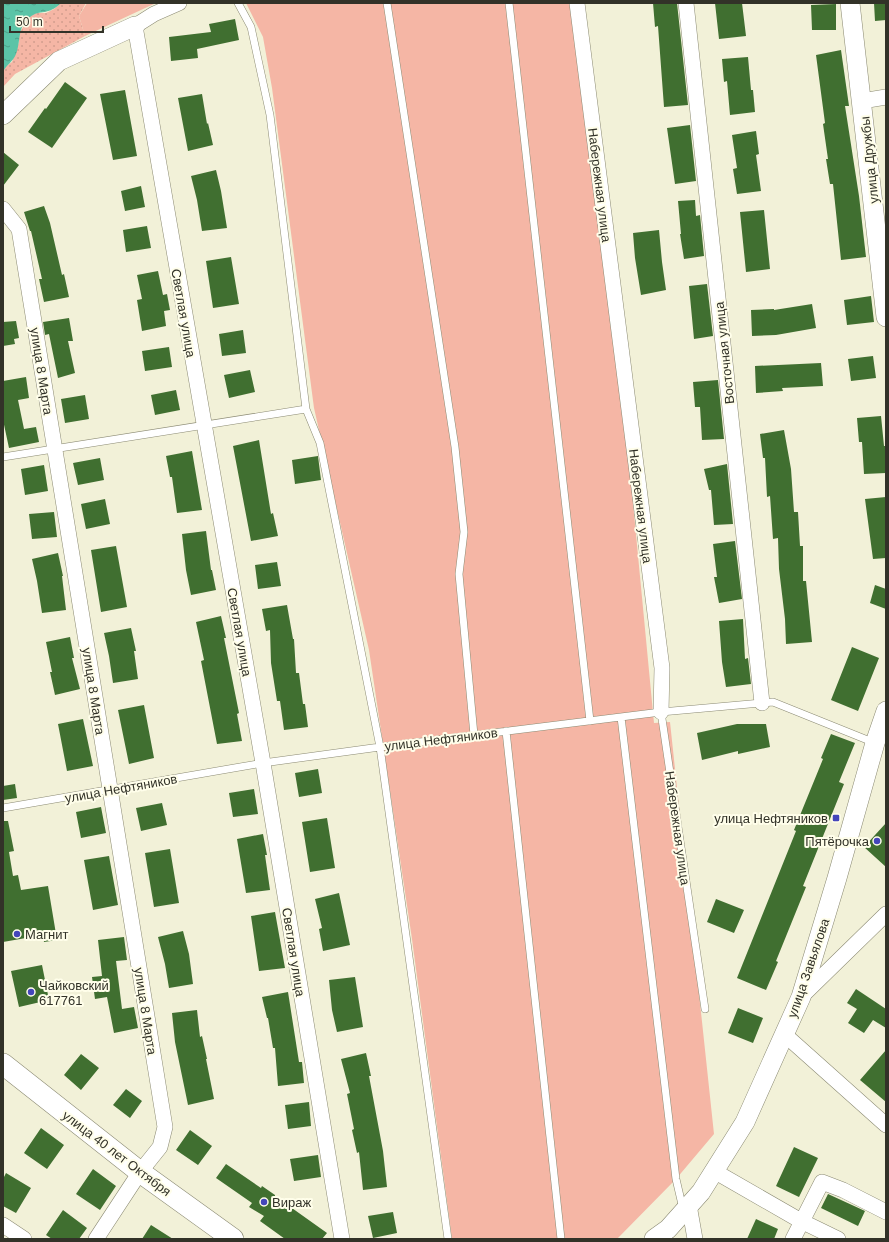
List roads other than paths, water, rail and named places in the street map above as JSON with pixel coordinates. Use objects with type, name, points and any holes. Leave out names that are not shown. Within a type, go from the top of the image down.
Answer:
[{"type":"main road","name":"улица 40 лет Октября","points":[[3,1064],[140,1172],[233,1239]]},
{"type":"street","points":[[3,115],[59,61],[135,26],[154,14],[179,3]]},
{"type":"street","name":"Набережная улица","points":[[577,3],[662,668],[661,712]]},
{"type":"street","name":"Восточная улица","points":[[686,3],[762,703]]},
{"type":"street","name":"улица Дружбы","points":[[850,3],[886,317]]},
{"type":"street","name":"Светлая улица","points":[[135,26],[263,763],[342,1239]]},
{"type":"street","points":[[862,101],[886,97]]},
{"type":"street","name":"улица 8 Марта","points":[[3,209],[19,229],[165,1127],[160,1147],[140,1172],[96,1239]]},
{"type":"street","name":"улица Завьялова","points":[[654,1239],[668,1229],[701,1192],[745,1122],[801,997],[837,878],[875,743],[885,716]]},
{"type":"street","points":[[801,997],[886,914]]},
{"type":"street","points":[[784,1034],[886,1125]]},
{"type":"street","points":[[714,1171],[801,1221],[838,1239]]},
{"type":"street","points":[[793,1239],[822,1182],[843,1190],[886,1212]]},
{"type":"street","points":[[687,1208],[695,1239]]},
{"type":"street","points":[[3,1225],[24,1239]]},
{"type":"lane","points":[[238,3],[251,27],[270,115],[306,410],[320,443],[380,747],[448,1239]]},
{"type":"lane","points":[[387,3],[455,447],[464,532],[458,574],[474,735]]},
{"type":"lane","points":[[509,3],[590,721]]},
{"type":"lane","points":[[3,457],[306,410]]},
{"type":"lane","name":"улица Нефтяников","points":[[3,808],[263,763],[661,712],[773,702],[875,743]]},
{"type":"lane","name":"Набережная улица","points":[[661,712],[705,1010]]},
{"type":"lane","points":[[621,717],[675,1171],[687,1208]]},
{"type":"lane","points":[[506,731],[561,1239]]},
{"type":"water","points":[[3,3],[61,3],[52,10],[37,13],[26,21],[21,29],[16,54],[3,72]]},
{"type":"place","name":"улица Нефтяников","points":[[836,818]]},
{"type":"place","name":"Пятёрочка","points":[[877,841]]},
{"type":"place","name":"Магнит","points":[[17,934]]},
{"type":"place","name":"Чайковский 617761","points":[[31,992]]},
{"type":"place","name":"Вираж","points":[[264,1202]]}]
